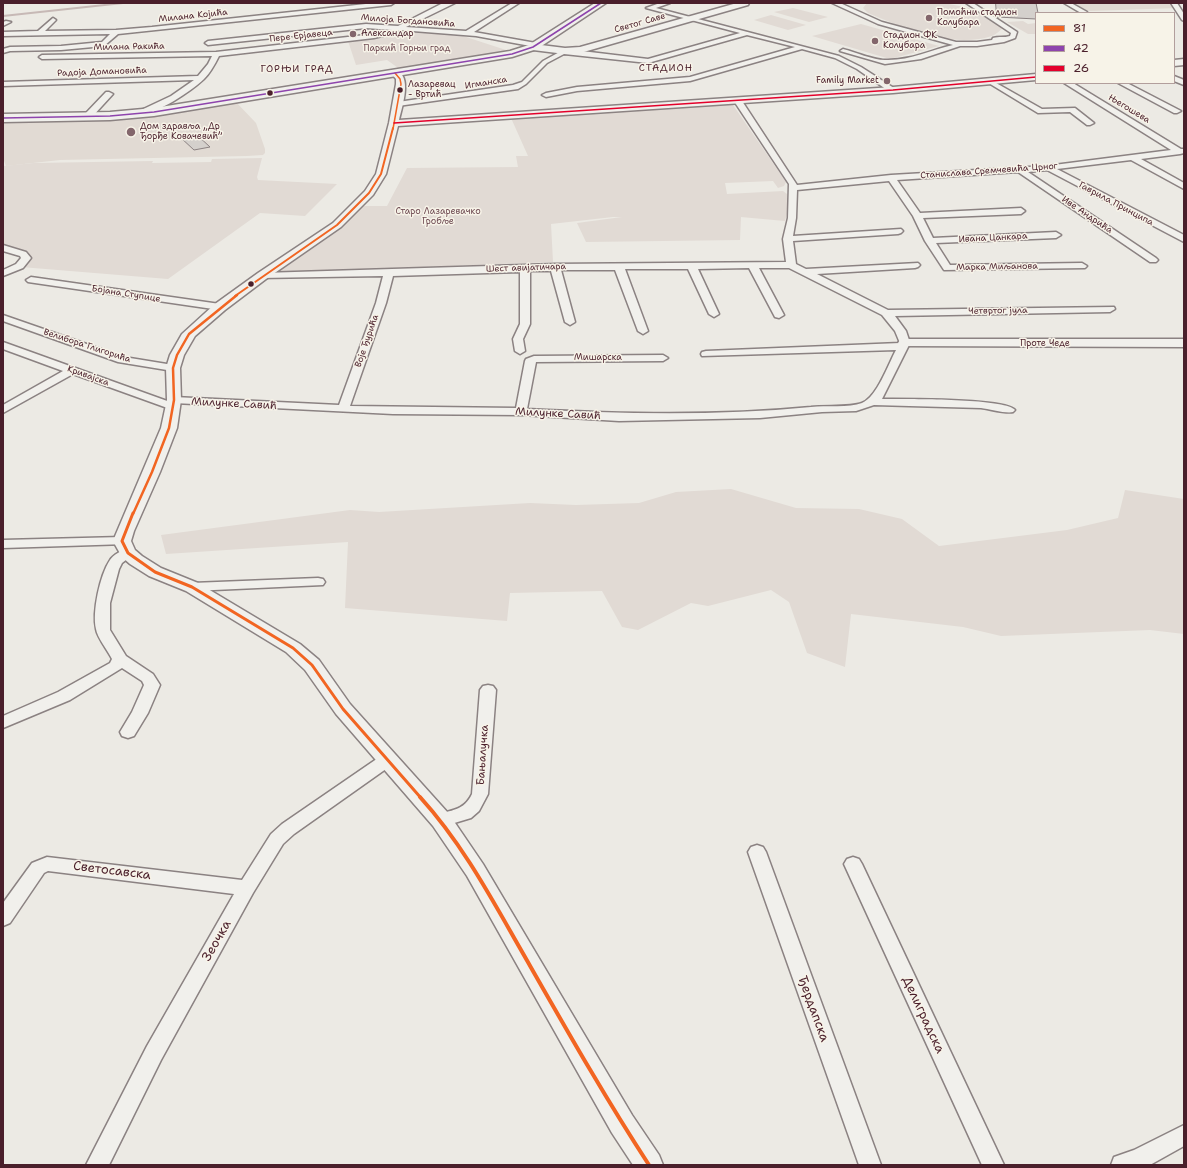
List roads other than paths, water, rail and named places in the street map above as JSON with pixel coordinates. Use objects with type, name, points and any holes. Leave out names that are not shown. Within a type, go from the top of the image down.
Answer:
[{"type":"main road","points":[[3,118],[140,114],[512,54],[534,46],[599,3]]},
{"type":"street","name":"Милана Којића","points":[[3,34],[116,32],[194,28],[391,3]]},
{"type":"street","name":"Пере Ерјавеца","points":[[216,54],[374,36],[392,32],[446,4],[452,3]]},
{"type":"street","points":[[466,34],[516,3]]},
{"type":"street","points":[[667,3],[649,8],[803,47],[850,63],[893,90]]},
{"type":"street","name":"Светог Саве","points":[[534,46],[564,51],[586,48],[745,3]]},
{"type":"street","points":[[835,3],[880,23],[962,45]]},
{"type":"street","points":[[843,51],[885,62],[921,57],[939,50],[962,45],[1007,39],[1014,34],[1010,28],[969,3]]},
{"type":"street","points":[[1067,3],[1084,12]]},
{"type":"street","points":[[1174,3],[1181,10],[1184,19]]},
{"type":"street","points":[[39,34],[53,20]]},
{"type":"street","name":"Милоја Богдановића","points":[[216,54],[206,41],[325,27],[366,26],[466,34],[534,46]]},
{"type":"street","points":[[3,51],[10,49],[61,48],[104,44],[107,43],[116,32]]},
{"type":"street","points":[[564,51],[648,61],[747,33]]},
{"type":"street","points":[[987,38],[1007,39]]},
{"type":"street","points":[[546,95],[576,89],[690,79],[803,47]]},
{"type":"street","name":"Игманска","points":[[398,104],[515,87],[524,83],[545,62],[564,51]]},
{"type":"street","points":[[140,114],[193,85],[201,78],[216,54]]},
{"type":"street","name":"Милана Ракића","points":[[42,57],[216,54]]},
{"type":"street","points":[[128,732],[140,713],[152,685],[148,678],[120,659],[103,630],[103,603],[112,570],[125,547],[125,532],[152,472],[169,428],[174,403],[173,368],[177,354],[189,334],[262,276],[337,225],[369,192],[381,174],[394,123],[401,84],[400,78],[395,73]]},
{"type":"street","points":[[394,123],[893,90],[1035,77]]},
{"type":"street","name":"Радоја Домановића","points":[[3,84],[201,78]]},
{"type":"street","points":[[1175,78],[1184,83]]},
{"type":"street","points":[[989,81],[1041,111],[1074,111],[1090,123]]},
{"type":"street","name":"Његошева","points":[[1070,84],[1182,151]]},
{"type":"street","points":[[1124,84],[1177,112]]},
{"type":"street","points":[[88,116],[109,94]]},
{"type":"street","points":[[738,101],[793,184],[792,218],[788,239],[791,265],[886,313],[897,324],[904,337],[904,345],[881,392],[874,402]]},
{"type":"street","name":"Станислава Сремчевића Црног","points":[[793,188],[891,178],[1048,168],[1182,151]]},
{"type":"street","points":[[1134,158],[1184,186]]},
{"type":"street","name":"Гаврила Принципа","points":[[1048,168],[1184,240]]},
{"type":"street","name":"Иве Андрића","points":[[1020,170],[1153,260]]},
{"type":"street","name":"Марка Миљанова","points":[[891,178],[917,216],[930,241],[947,268],[1082,266]]},
{"type":"street","points":[[917,216],[1021,211]]},
{"type":"street","points":[[788,239],[898,231]]},
{"type":"street","name":"Ивана Цанкара","points":[[930,241],[1056,235]]},
{"type":"street","points":[[3,248],[23,254],[26,258],[24,262],[16,268],[3,273]]},
{"type":"street","name":"Шест авијатичара","points":[[262,276],[389,274],[555,267],[791,265]]},
{"type":"street","points":[[805,272],[914,265]]},
{"type":"street","points":[[692,266],[714,314]]},
{"type":"street","points":[[753,266],[779,314]]},
{"type":"street","points":[[555,267],[570,322]]},
{"type":"street","points":[[619,267],[643,331]]},
{"type":"street","points":[[520,351],[518,339],[525,324],[525,269]]},
{"type":"street","name":"Воје Ђурића","points":[[343,409],[389,274]]},
{"type":"street","name":"Бојана Ступице","points":[[31,280],[220,308]]},
{"type":"street","name":"Четвртог јула","points":[[886,313],[1110,308]]},
{"type":"street","name":"Велибора Глигорића","points":[[3,318],[122,360],[173,368]]},
{"type":"street","name":"Проте Чеде","points":[[904,345],[1184,343]]},
{"type":"street","name":"Кривајска","points":[[3,345],[72,370],[174,403]]},
{"type":"street","points":[[706,354],[904,345]]},
{"type":"street","points":[[3,353],[16,350]]},
{"type":"street","name":"Мишарска","points":[[521,412],[529,365],[534,359],[663,358]]},
{"type":"street","points":[[3,410],[72,370]]},
{"type":"street","name":"Милунке Савић","points":[[174,403],[215,403],[419,412],[521,412],[619,417],[726,416],[856,408],[874,402],[981,405],[1000,407],[1009,410]]},
{"type":"street","points":[[3,544],[125,547],[136,560],[155,572],[192,587],[293,648],[312,665],[343,709],[441,820],[476,870],[622,1124],[649,1165]]},
{"type":"street","points":[[192,587],[318,582]]},
{"type":"street","points":[[3,722],[64,696],[106,673],[116,666],[120,659]]},
{"type":"street","name":"Бањалучка","points":[[441,820],[465,815],[475,807],[480,794],[488,690]]},
{"type":"street","name":"Зеочка","points":[[97,1165],[154,1053],[247,888],[277,839],[288,829],[387,760]]},
{"type":"street","name":"Ђердапска","points":[[757,852],[870,1165]]},
{"type":"street","name":"Светосавска","points":[[3,918],[38,868],[46,864],[247,888]]},
{"type":"street","name":"Делиградска","points":[[853,864],[993,1165]]},
{"type":"street","points":[[1122,1165],[1139,1160],[1184,1135]]},
{"type":"waterway","points":[[3,16],[123,3]]},
{"type":"place","name":"Помоћни стадион Колубара","points":[[929,18]]},
{"type":"place","name":"Александар","points":[[353,34]]},
{"type":"place","name":"Стадион ФК Колубара","points":[[875,41]]},
{"type":"place","name":"Family Market","points":[[887,81]]},
{"type":"place","name":"Лазаревац - Вртић","points":[[400,90]]},
{"type":"place","name":"Дом здравља „Др Ђорђе Ковачевић”","points":[[131,132]]},
{"type":"district","name":"СТАДИОН","points":[[666,68]]},
{"type":"district","name":"ГОРЊИ ГРАД","points":[[297,69]]},
{"type":"park label","name":"Паркић Горњи град","points":[[407,49]]},
{"type":"park label","name":"Старо Лазаревачко Гробље","points":[[438,218]]}]
